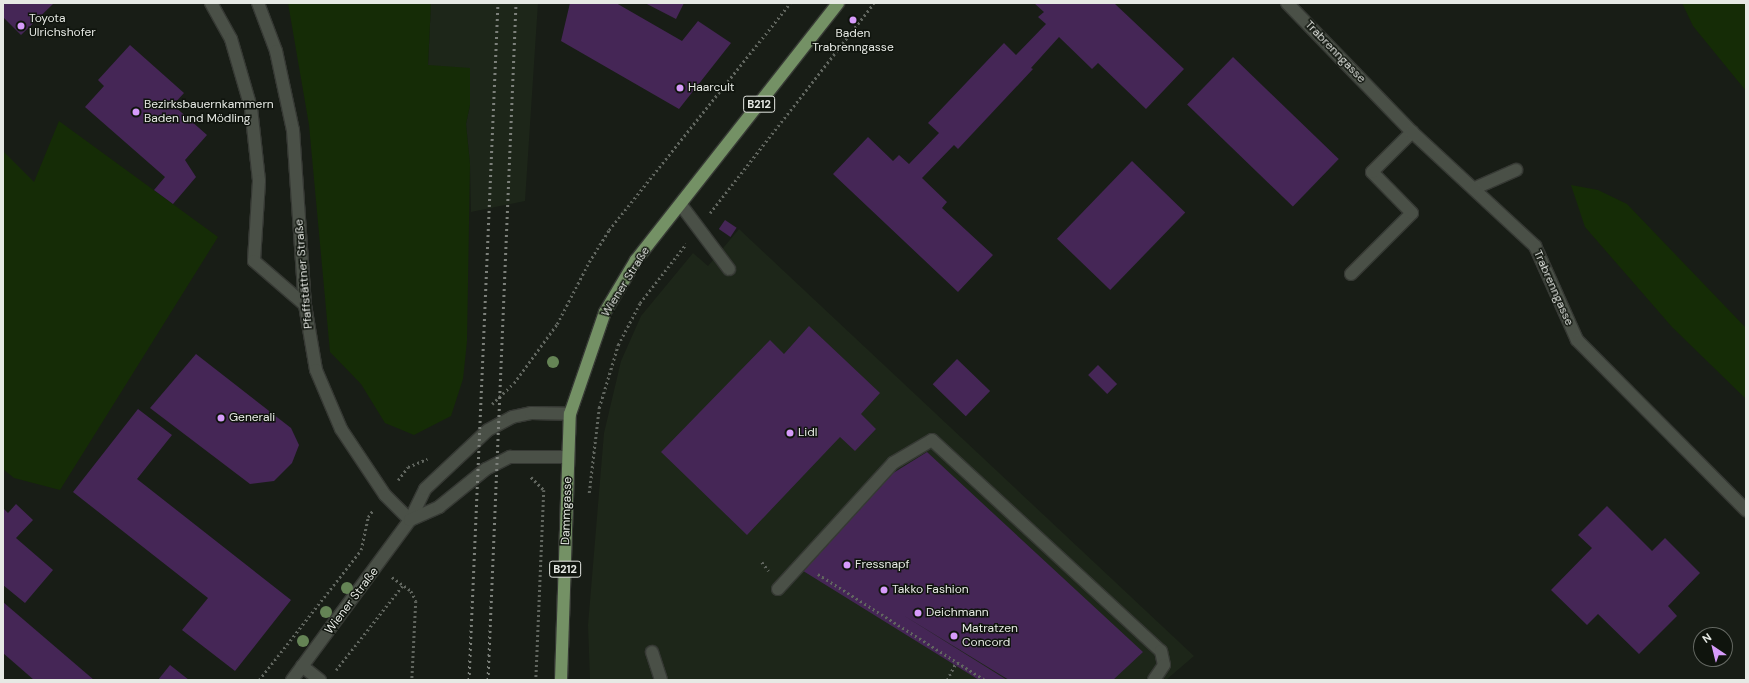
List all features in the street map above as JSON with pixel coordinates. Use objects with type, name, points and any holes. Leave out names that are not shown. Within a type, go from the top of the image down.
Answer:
[{"type":"main road","points":[[211,3],[231,39],[251,108],[259,181],[254,261],[305,305]]},
{"type":"main road","name":"Pfaffstättner Straße","points":[[258,3],[276,50],[293,130],[305,305],[316,370],[341,429],[386,495],[410,520]]},
{"type":"main road","name":"Wiener Straße","points":[[292,680],[410,520],[425,488],[488,430],[512,417],[531,413],[570,414],[605,312],[636,260],[838,3]]},
{"type":"main road","name":"Trabrenngasse","points":[[1287,3],[1412,132],[1475,188],[1535,246],[1577,340],[1746,510]]},
{"type":"main road","points":[[1351,274],[1412,213],[1372,172],[1412,132]]},
{"type":"main road","points":[[1475,188],[1516,170]]},
{"type":"main road","points":[[681,204],[729,269]]},
{"type":"main road","name":"Dammgasse","points":[[561,680],[570,414]]},
{"type":"main road","points":[[778,589],[894,463],[932,440],[1162,651],[1164,665],[1154,680]]},
{"type":"main road","name":"Wiener Straße","points":[[410,520],[439,507],[486,469],[510,457],[568,457]]},
{"type":"main road","points":[[652,652],[661,680]]},
{"type":"main road","points":[[302,666],[320,680]]},
{"type":"path","points":[[490,406],[514,383],[557,324],[589,262],[609,230],[790,3]]},
{"type":"path","points":[[408,467],[431,457]]},
{"type":"path","points":[[528,474],[544,490],[536,680]]},
{"type":"path","points":[[259,680],[361,550],[368,517]]},
{"type":"path","points":[[762,562],[770,571]]},
{"type":"path","points":[[802,563],[985,680]]},
{"type":"path","points":[[333,674],[402,586],[411,591],[416,601],[412,680]]},
{"type":"path","points":[[947,680],[956,662]]},
{"type":"shaded area","points":[[431,3],[538,3],[525,201],[471,212],[470,164],[466,124],[470,105],[428,66]]},
{"type":"shaded area","points":[[739,229],[1194,656],[1166,680],[590,680],[588,625],[604,433],[621,361],[641,316],[693,253],[708,266]]},
{"type":"green space","points":[[288,3],[431,3],[428,65],[470,68],[470,105],[466,124],[470,164],[467,341],[463,379],[451,416],[414,435],[385,423],[361,384],[330,352],[309,125]]},
{"type":"green space","points":[[1682,3],[1746,3],[1746,91],[1693,26]]},
{"type":"green space","points":[[59,121],[218,237],[60,490],[14,478],[3,469],[3,151],[34,182]]},
{"type":"green space","points":[[1571,185],[1598,190],[1627,204],[1746,328],[1746,399],[1672,327],[1585,227]]},
{"type":"building","name":"Toyota Ulrichshofer","points":[[3,3],[54,3],[21,35],[3,17]]},
{"type":"building","points":[[570,3],[616,3],[682,41],[698,21],[731,43],[679,109],[561,41]]},
{"type":"building","points":[[645,3],[684,3],[676,19]]},
{"type":"building","points":[[1034,3],[1114,3],[1184,69],[1146,109],[1098,63],[1092,69],[1059,37],[1031,68],[1033,69],[958,149],[954,145],[922,178],[947,202],[942,208],[993,255],[958,292],[833,174],[868,137],[893,161],[899,155],[909,164],[939,133],[928,123],[1004,43],[1016,55],[1046,24],[1038,17],[1044,12]]},
{"type":"building","name":"Bezirksbauernkammern Baden und Mödling","points":[[130,45],[184,93],[173,105],[207,135],[185,160],[196,177],[173,204],[154,190],[165,177],[85,107],[104,86],[98,80]]},
{"type":"building","points":[[1233,57],[1339,159],[1293,207],[1187,104]]},
{"type":"building","points":[[1132,161],[1185,212],[1110,290],[1057,239]]},
{"type":"building","points":[[725,220],[737,228],[730,237],[719,229]]},
{"type":"building","name":"Lidl","points":[[809,326],[880,393],[861,414],[876,429],[855,451],[840,437],[747,535],[661,452],[770,340],[784,354]]},
{"type":"building","name":"Generali","points":[[196,354],[291,428],[299,445],[292,463],[274,481],[250,484],[150,408]]},
{"type":"building","points":[[957,359],[990,391],[966,416],[933,384]]},
{"type":"building","points":[[1098,365],[1117,384],[1107,394],[1088,375]]},
{"type":"building","points":[[138,409],[172,435],[137,479],[291,600],[235,671],[182,630],[208,598],[73,492]]},
{"type":"building","points":[[927,452],[1143,652],[1113,680],[1009,680],[903,615],[1007,680],[979,680],[800,569],[882,480]]},
{"type":"building","points":[[16,504],[33,520],[16,538],[53,570],[25,603],[3,585],[3,508],[8,513]]},
{"type":"building","points":[[1607,506],[1652,551],[1665,538],[1700,573],[1668,606],[1677,616],[1639,654],[1598,614],[1587,625],[1551,590],[1592,548],[1578,535]]},
{"type":"building","points":[[3,602],[94,680],[34,680],[3,653]]},
{"type":"building","points":[[170,665],[189,680],[158,680]]},
{"type":"railway","points":[[469,680],[498,3]]},
{"type":"railway","points":[[488,680],[516,3]]},
{"type":"place","name":"Baden Trabrenngasse","points":[[853,20]]},
{"type":"place","name":"Toyota Ulrichshofer","points":[[21,26]]},
{"type":"place","name":"Haarcult","points":[[680,88]]},
{"type":"place","name":"Bezirksbauernkammern Baden und Mödling","points":[[136,112]]},
{"type":"place","name":"Generali","points":[[221,418]]},
{"type":"place","name":"Lidl","points":[[790,433]]},
{"type":"place","name":"Fressnapf","points":[[847,565]]},
{"type":"place","name":"Takko Fashion","points":[[884,590]]},
{"type":"place","name":"Deichmann","points":[[918,613]]},
{"type":"place","name":"Matratzen Concord","points":[[954,636]]}]
